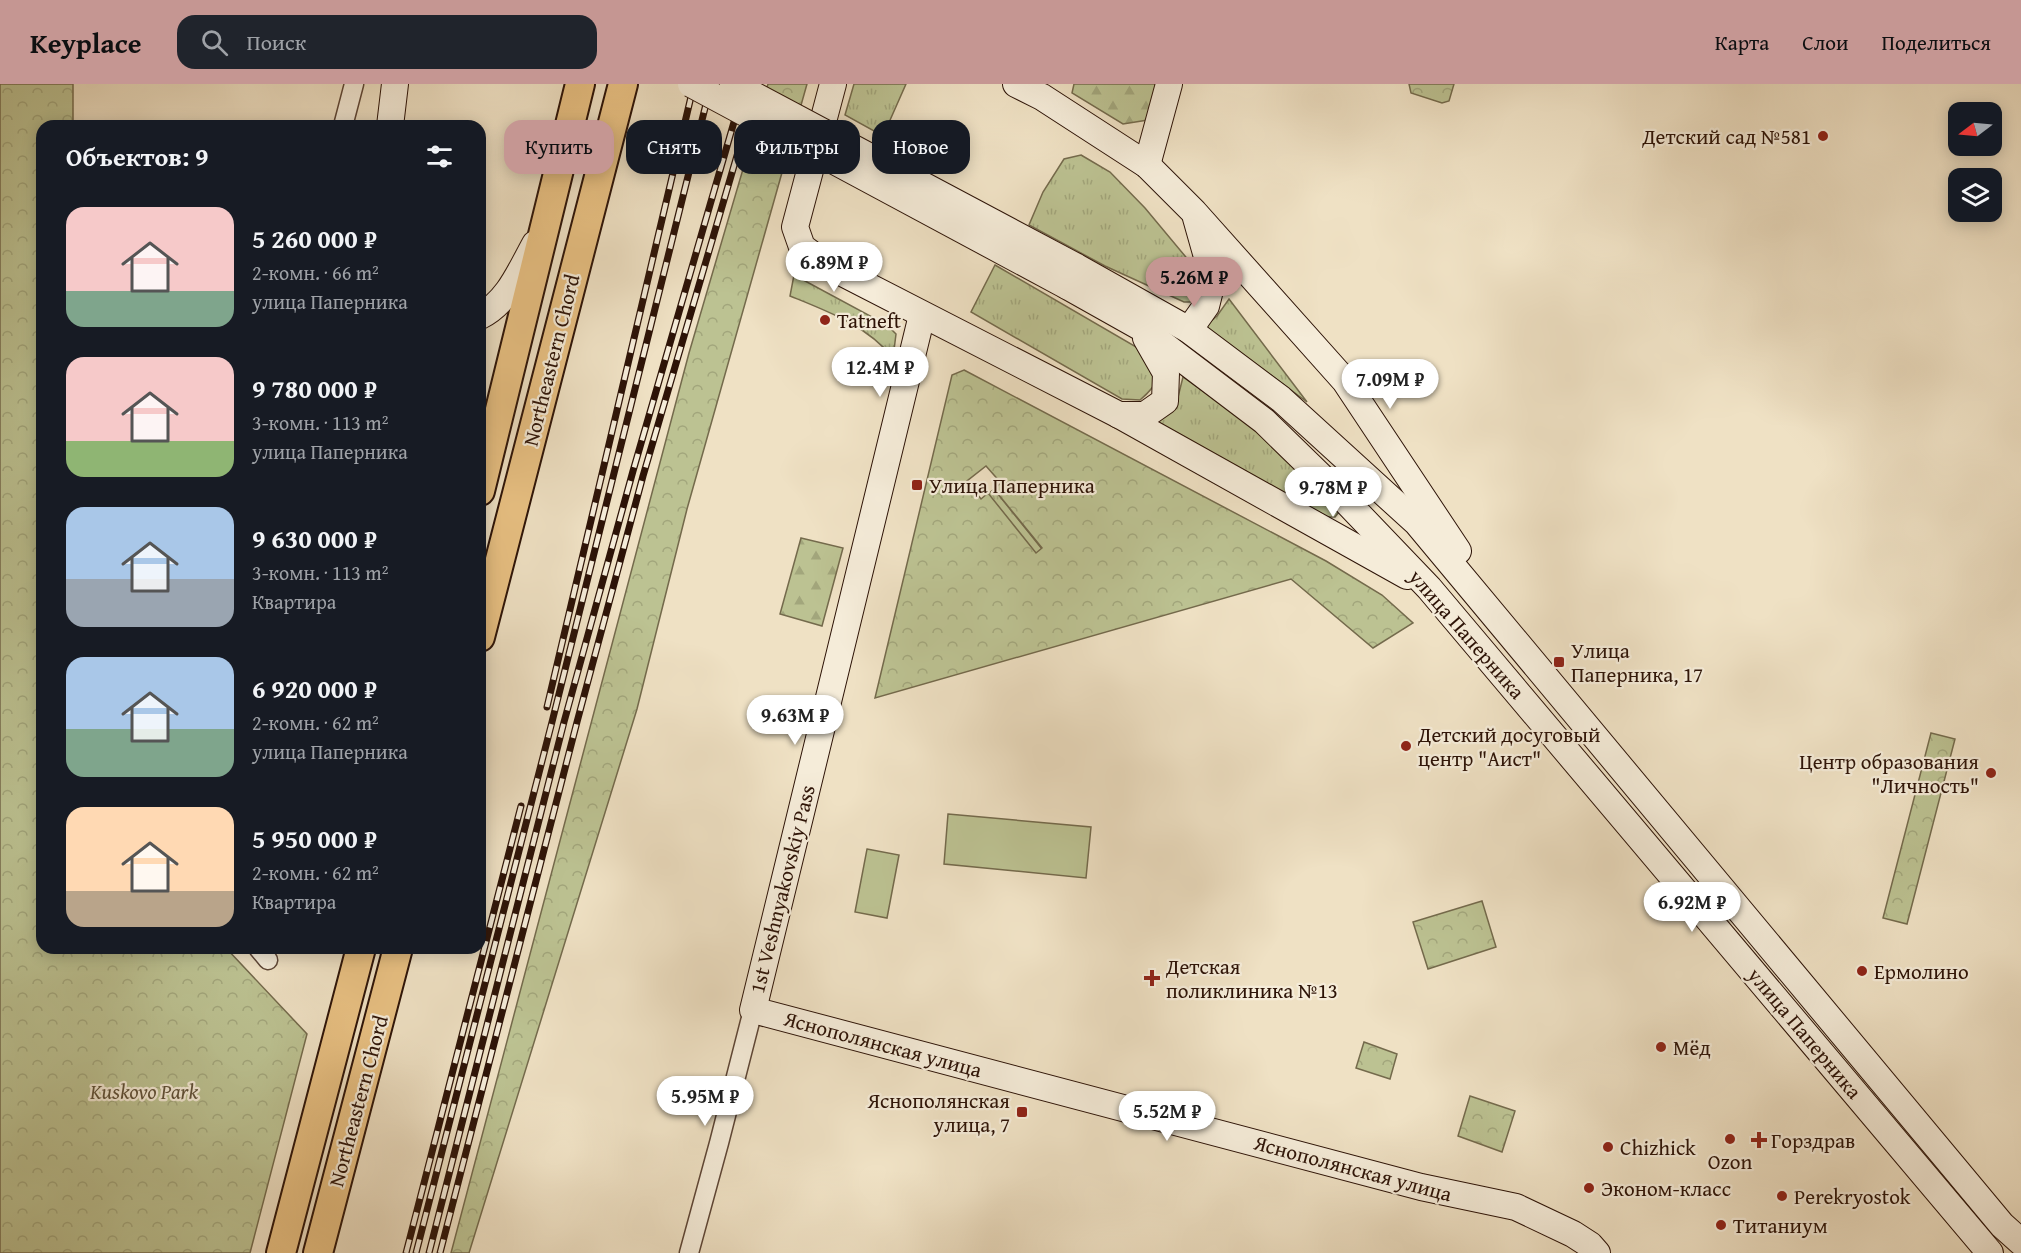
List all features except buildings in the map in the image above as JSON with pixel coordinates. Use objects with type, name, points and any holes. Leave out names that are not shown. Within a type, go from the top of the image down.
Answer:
[{"type":"main road","points":[[391,120],[395,84]]},
{"type":"main road","name":"Northeastern Chord","points":[[486,466],[580,84]]},
{"type":"main road","name":"Northeastern Chord","points":[[486,614],[623,84]]},
{"type":"main road","points":[[691,84],[1071,276]]},
{"type":"main road","points":[[733,84],[1071,276]]},
{"type":"main road","points":[[833,84],[795,227],[802,248],[825,264],[1119,416],[1429,588]]},
{"type":"main road","points":[[1016,84],[1147,165],[1194,212],[1345,381],[1526,654]]},
{"type":"main road","points":[[1147,165],[1169,84]]},
{"type":"main road","points":[[1189,330],[1206,306],[1213,278],[1194,212]]},
{"type":"main road","points":[[486,312],[507,294],[544,228]]},
{"type":"main road","name":"улица Паперника","points":[[1071,276],[1264,421],[1340,495],[1429,588],[1990,1253]]},
{"type":"main road","name":"улица Паперника","points":[[1071,276],[1189,330],[1281,399],[1417,523],[1994,1216],[2021,1242]]},
{"type":"main road","name":"1st Veshnyakovskiy Pass","points":[[753,1010],[922,315]]},
{"type":"main road","points":[[1119,416],[1145,415],[1165,401],[1166,373],[1140,327]]},
{"type":"main road","name":"Northeastern Chord","points":[[281,1253],[359,954]]},
{"type":"main road","name":"Northeastern Chord","points":[[318,1253],[396,954]]},
{"type":"main road","name":"Яснополянская улица","points":[[753,1010],[1421,1187],[1516,1207],[1572,1234],[1590,1245],[1597,1253]]},
{"type":"street","points":[[345,120],[354,84]]},
{"type":"street","name":"1st Veshnyakovskiy Pass","points":[[689,1253],[720,1143],[753,1010]]},
{"type":"green space","name":"Kuskovo Park","points":[[0,84],[73,84],[73,120],[36,120],[36,954],[232,954],[307,1034],[250,1253],[0,1253]]},
{"type":"green space","points":[[768,84],[807,84],[797,120],[757,120]]},
{"type":"green space","points":[[854,84],[906,84],[890,120],[872,120],[872,130],[860,123],[860,120],[854,120],[845,115]]},
{"type":"green space","points":[[1074,84],[1164,84],[1154,119],[1123,124],[1072,93]]},
{"type":"green space","points":[[1409,84],[1454,84],[1449,101],[1442,103],[1411,93]]},
{"type":"green space","points":[[1081,155],[1110,172],[1145,208],[1195,268],[1201,287],[1197,302],[1184,302],[1105,266],[1029,225],[1043,192],[1064,159]]},
{"type":"green space","points":[[742,174],[782,174],[687,509],[637,709],[469,1253],[451,1253],[689,353]]},
{"type":"green space","points":[[995,265],[1150,355],[1157,375],[1155,384],[1140,400],[1122,399],[971,312]]},
{"type":"green space","points":[[794,275],[887,325],[896,334],[893,358],[872,337],[859,328],[790,296]]},
{"type":"green space","points":[[1229,299],[1307,402],[1205,326],[1217,316]]},
{"type":"green space","points":[[964,370],[1326,561],[1382,595],[1413,623],[1373,648],[1291,579],[875,698],[952,375]],"holes":[[[986,466],[1001,483],[994,489],[1042,548],[1036,553],[988,493],[981,499],[967,481]]]},
{"type":"green space","points":[[1183,377],[1261,432],[1339,512],[1335,517],[1326,517],[1151,422],[1177,401]]},
{"type":"green space","points":[[994,489],[1042,549],[1036,554],[988,494]]},
{"type":"green space","points":[[801,538],[843,548],[822,626],[780,614]]},
{"type":"green space","points":[[1931,733],[1955,739],[1907,924],[1883,918]]},
{"type":"green space","points":[[948,814],[1091,827],[1086,878],[944,864]]},
{"type":"green space","points":[[867,849],[899,855],[887,918],[855,912]]},
{"type":"green space","points":[[1482,901],[1496,947],[1428,969],[1413,922]]},
{"type":"green space","points":[[1364,1042],[1397,1054],[1390,1079],[1356,1068]]},
{"type":"green space","points":[[1470,1096],[1515,1111],[1502,1152],[1458,1136]]},
{"type":"railway","points":[[547,707],[694,84]]},
{"type":"railway","points":[[416,1253],[552,722],[711,84]]},
{"type":"railway","points":[[429,1253],[564,722],[633,471],[745,84]]},
{"type":"railway","points":[[440,1253],[643,476],[758,84]]},
{"type":"railway","points":[[486,942],[521,806]]},
{"type":"railway","points":[[406,1253],[483,954]]},
{"type":"place","name":"Детский сад №581","points":[[1823,136]]},
{"type":"place","name":"Tatneft","points":[[825,320]]},
{"type":"place","name":"Улица Паперника","points":[[917,485]]},
{"type":"place","name":"Улица Паперника, 17","points":[[1559,662]]},
{"type":"place","name":"Детский досуговый центр \"Аист\"","points":[[1406,746]]},
{"type":"place","name":"Центр образования \"Личность\"","points":[[1991,773]]},
{"type":"place","name":"Ермолино","points":[[1862,971]]},
{"type":"place","name":"Детская поликлиника №13","points":[[1152,978]]},
{"type":"place","name":"Мёд","points":[[1661,1047]]},
{"type":"place","name":"Яснополянская улица, 7","points":[[1022,1112]]},
{"type":"place","name":"Ozon","points":[[1730,1139]]},
{"type":"place","name":"Горздрав","points":[[1759,1140]]},
{"type":"place","name":"Chizhick","points":[[1608,1147]]},
{"type":"place","name":"Эконом-класс","points":[[1589,1188]]},
{"type":"place","name":"Perekryostok","points":[[1782,1196]]},
{"type":"place","name":"Титаниум","points":[[1721,1225]]}]
